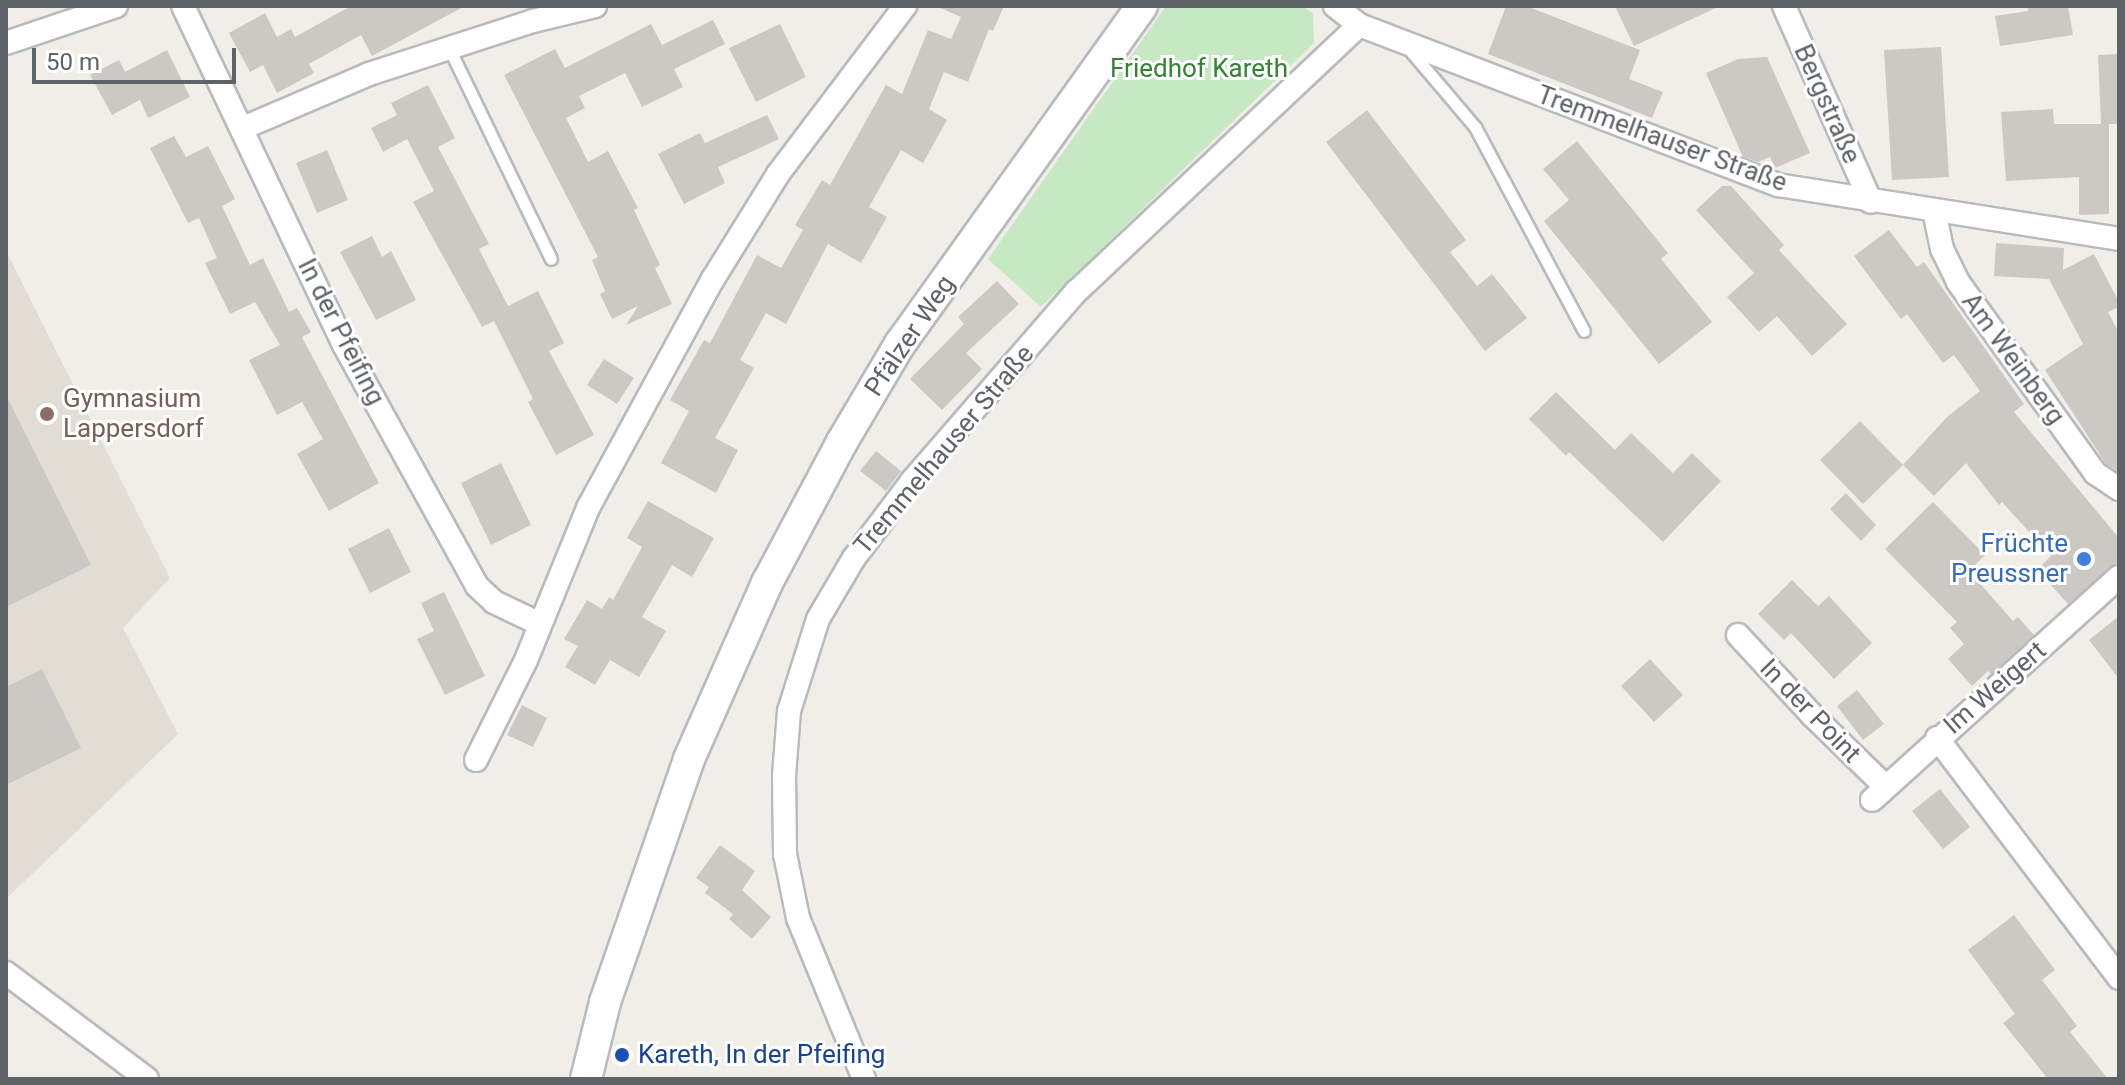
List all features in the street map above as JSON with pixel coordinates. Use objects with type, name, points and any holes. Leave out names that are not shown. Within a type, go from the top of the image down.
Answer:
[{"type":"street","points":[[6,43],[116,6]]},
{"type":"street","name":"In der Pfeifing","points":[[183,6],[344,345],[477,586],[494,602],[540,624]]},
{"type":"street","points":[[243,128],[369,74],[595,6]]},
{"type":"street","points":[[476,760],[540,624],[589,506],[713,279],[778,174],[905,6]]},
{"type":"street","name":"Pfälzer Weg","points":[[605,1002],[689,759],[717,689],[767,583],[842,442],[892,357],[1142,6]]},
{"type":"street","name":"Tremmelhauser Straße","points":[[1335,6],[1359,25],[1778,185],[2119,239]]},
{"type":"street","name":"Bergstraße","points":[[1784,6],[1871,202]]},
{"type":"street","name":"Tremmelhauser Straße","points":[[864,1079],[798,918],[785,854],[784,776],[789,711],[818,619],[854,558],[912,481],[1076,292],[1359,25]]},
{"type":"street","name":"Am Weinberg","points":[[1934,211],[1942,249],[1958,282],[2095,473],[2119,489]]},
{"type":"street","name":"Im Weigert","points":[[1878,793],[2119,577]]},
{"type":"street","name":"In der Point","points":[[1738,635],[1878,793]]},
{"type":"street","points":[[1937,738],[2119,978]]},
{"type":"street","points":[[6,973],[147,1079]]},
{"type":"street","points":[[570,1079],[605,1002]]},
{"type":"street","points":[[586,1079],[605,1002]]},
{"type":"lane","name":"Tremmelhauser Straße","points":[[1402,41],[1475,127],[1584,331]]},
{"type":"lane","points":[[449,48],[551,259]]},
{"type":"shaded area","name":"Gymnasium Lappersdorf","points":[[6,251],[170,578],[123,628],[178,734],[6,899]]},
{"type":"green space","name":"Friedhof Kareth","points":[[1166,6],[1303,6],[1313,14],[1314,43],[1041,307],[988,259]]},
{"type":"building","points":[[351,6],[465,6],[372,56],[361,35],[309,64],[314,73],[277,93],[263,65],[250,72],[229,33],[265,13],[277,37],[291,29],[295,37]]},
{"type":"building","points":[[936,6],[1004,6],[993,31],[989,29],[968,82],[944,72],[929,109],[947,120],[923,163],[901,150],[869,207],[887,217],[861,263],[828,244],[786,324],[766,313],[740,360],[754,368],[715,438],[738,450],[716,493],[661,463],[689,411],[670,400],[704,340],[710,343],[757,255],[781,268],[803,230],[795,225],[822,180],[830,185],[886,85],[902,94],[928,30],[951,39],[961,17]]},
{"type":"building","points":[[1506,6],[1526,6],[1640,50],[1629,79],[1663,92],[1652,118],[1488,54]]},
{"type":"building","points":[[1615,6],[1720,6],[1634,46]]},
{"type":"building","points":[[2028,6],[2068,6],[2073,35],[2000,46],[1995,16],[2028,11]]},
{"type":"building","points":[[713,20],[725,44],[674,69],[683,87],[642,107],[625,73],[579,96],[585,108],[566,118],[588,162],[608,151],[638,208],[634,210],[660,265],[655,268],[672,304],[626,325],[638,306],[612,319],[600,294],[605,291],[592,260],[598,257],[504,75],[555,49],[565,68],[651,24],[662,45]]},
{"type":"building","points":[[780,24],[806,77],[756,102],[729,48]]},
{"type":"building","points":[[1941,47],[1949,177],[1892,180],[1884,50]]},
{"type":"building","points":[[167,50],[190,97],[148,118],[140,100],[112,115],[90,75],[119,60],[125,72]]},
{"type":"building","points":[[2119,54],[2119,124],[2101,124],[2098,55]]},
{"type":"building","points":[[1767,57],[1810,153],[1775,168],[1770,157],[1758,162],[1743,157],[1706,73],[1738,59]]},
{"type":"building","points":[[428,85],[455,138],[438,147],[489,244],[479,249],[508,306],[538,291],[564,343],[549,351],[594,435],[556,455],[528,402],[533,399],[494,321],[482,327],[413,202],[434,191],[407,139],[383,152],[371,128],[397,115],[391,103]]},
{"type":"building","points":[[2053,109],[2054,124],[2109,124],[2109,214],[2079,215],[2079,177],[2006,181],[2001,112]]},
{"type":"building","points":[[1367,110],[1466,240],[1450,252],[1477,286],[1492,274],[1527,318],[1485,351],[1326,142]]},
{"type":"building","points":[[767,115],[779,139],[718,167],[725,183],[684,204],[658,154],[700,133],[705,143]]},
{"type":"building","points":[[174,136],[186,157],[208,146],[235,199],[222,206],[250,265],[263,258],[289,312],[297,308],[311,332],[302,337],[379,483],[329,511],[297,454],[323,439],[302,402],[277,415],[249,360],[280,345],[255,302],[230,314],[205,263],[217,258],[199,218],[188,223],[150,148]]},
{"type":"building","points":[[1577,141],[1668,253],[1661,259],[1712,322],[1659,364],[1544,221],[1569,200],[1543,169]]},
{"type":"building","points":[[327,150],[348,200],[317,213],[296,163]]},
{"type":"building","points":[[1722,186],[1731,186],[1784,245],[1779,250],[1847,324],[1812,356],[1777,316],[1759,332],[1727,297],[1754,273],[1696,210]]},
{"type":"building","points":[[1889,230],[1917,267],[1924,262],[2024,404],[2014,412],[2119,538],[2119,561],[2068,604],[2042,575],[2046,571],[2041,566],[2051,556],[2002,502],[1999,505],[1966,463],[1934,496],[1903,465],[1947,417],[1980,391],[1954,355],[1943,363],[1907,314],[1901,319],[1854,256]]},
{"type":"building","points":[[372,236],[382,257],[391,251],[416,300],[376,320],[340,252]]},
{"type":"building","points":[[1996,243],[2064,248],[2063,270],[2094,254],[2119,302],[2119,307],[2108,312],[2119,333],[2119,472],[2106,464],[2045,370],[2083,344],[2049,279],[1994,276]]},
{"type":"building","points":[[997,281],[1019,304],[966,353],[982,369],[942,410],[910,379],[964,324],[958,317]]},
{"type":"building","points":[[604,359],[634,378],[617,404],[587,385]]},
{"type":"building","points":[[1556,392],[1615,450],[1631,433],[1673,473],[1692,453],[1721,481],[1663,542],[1569,452],[1566,456],[1529,419]]},
{"type":"building","name":"Gymnasium Lappersdorf","points":[[6,395],[91,565],[6,607]]},
{"type":"building","points":[[1860,421],[1903,465],[1863,504],[1820,460]]},
{"type":"building","points":[[876,451],[901,471],[886,491],[860,471]]},
{"type":"building","points":[[501,463],[531,525],[491,545],[461,483]]},
{"type":"building","points":[[1846,493],[1876,525],[1861,541],[1830,509]]},
{"type":"building","points":[[648,501],[714,538],[692,577],[672,565],[642,617],[666,631],[639,677],[610,660],[595,685],[565,667],[578,646],[564,639],[587,600],[602,609],[609,597],[613,600],[642,547],[627,538]]},
{"type":"building","points":[[1933,502],[1985,555],[1969,571],[2013,621],[2018,617],[2034,635],[1991,674],[1988,671],[1972,686],[1948,659],[1964,644],[1950,628],[1957,622],[1885,549]]},
{"type":"building","points":[[389,528],[411,572],[370,593],[348,549]]},
{"type":"building","points":[[1792,580],[1818,606],[1829,596],[1872,643],[1834,679],[1791,633],[1784,640],[1758,614]]},
{"type":"building","points":[[444,592],[485,676],[445,695],[417,639],[434,631],[421,603]]},
{"type":"building","points":[[2119,616],[2119,679],[2089,640]]},
{"type":"building","points":[[1650,659],[1683,695],[1654,722],[1621,686]]},
{"type":"building","points":[[42,669],[81,748],[6,785],[6,687]]},
{"type":"building","points":[[1857,690],[1884,724],[1863,740],[1837,706]]},
{"type":"building","points":[[522,705],[547,718],[533,747],[507,735]]},
{"type":"building","points":[[1940,789],[1970,827],[1943,849],[1912,811]]},
{"type":"building","points":[[720,845],[755,871],[742,890],[771,917],[752,939],[729,919],[733,914],[705,893],[709,887],[696,878]]},
{"type":"building","points":[[2014,915],[2055,970],[2042,980],[2077,1026],[2070,1032],[2108,1079],[2048,1079],[2003,1023],[2015,1014],[1968,950]]},
{"type":"place","name":"Gymnasium Lappersdorf","points":[[47,414]]},
{"type":"place","name":"Früchte Preussner","points":[[2084,559]]},
{"type":"place","name":"Kareth, In der Pfeifing","points":[[622,1055]]}]
